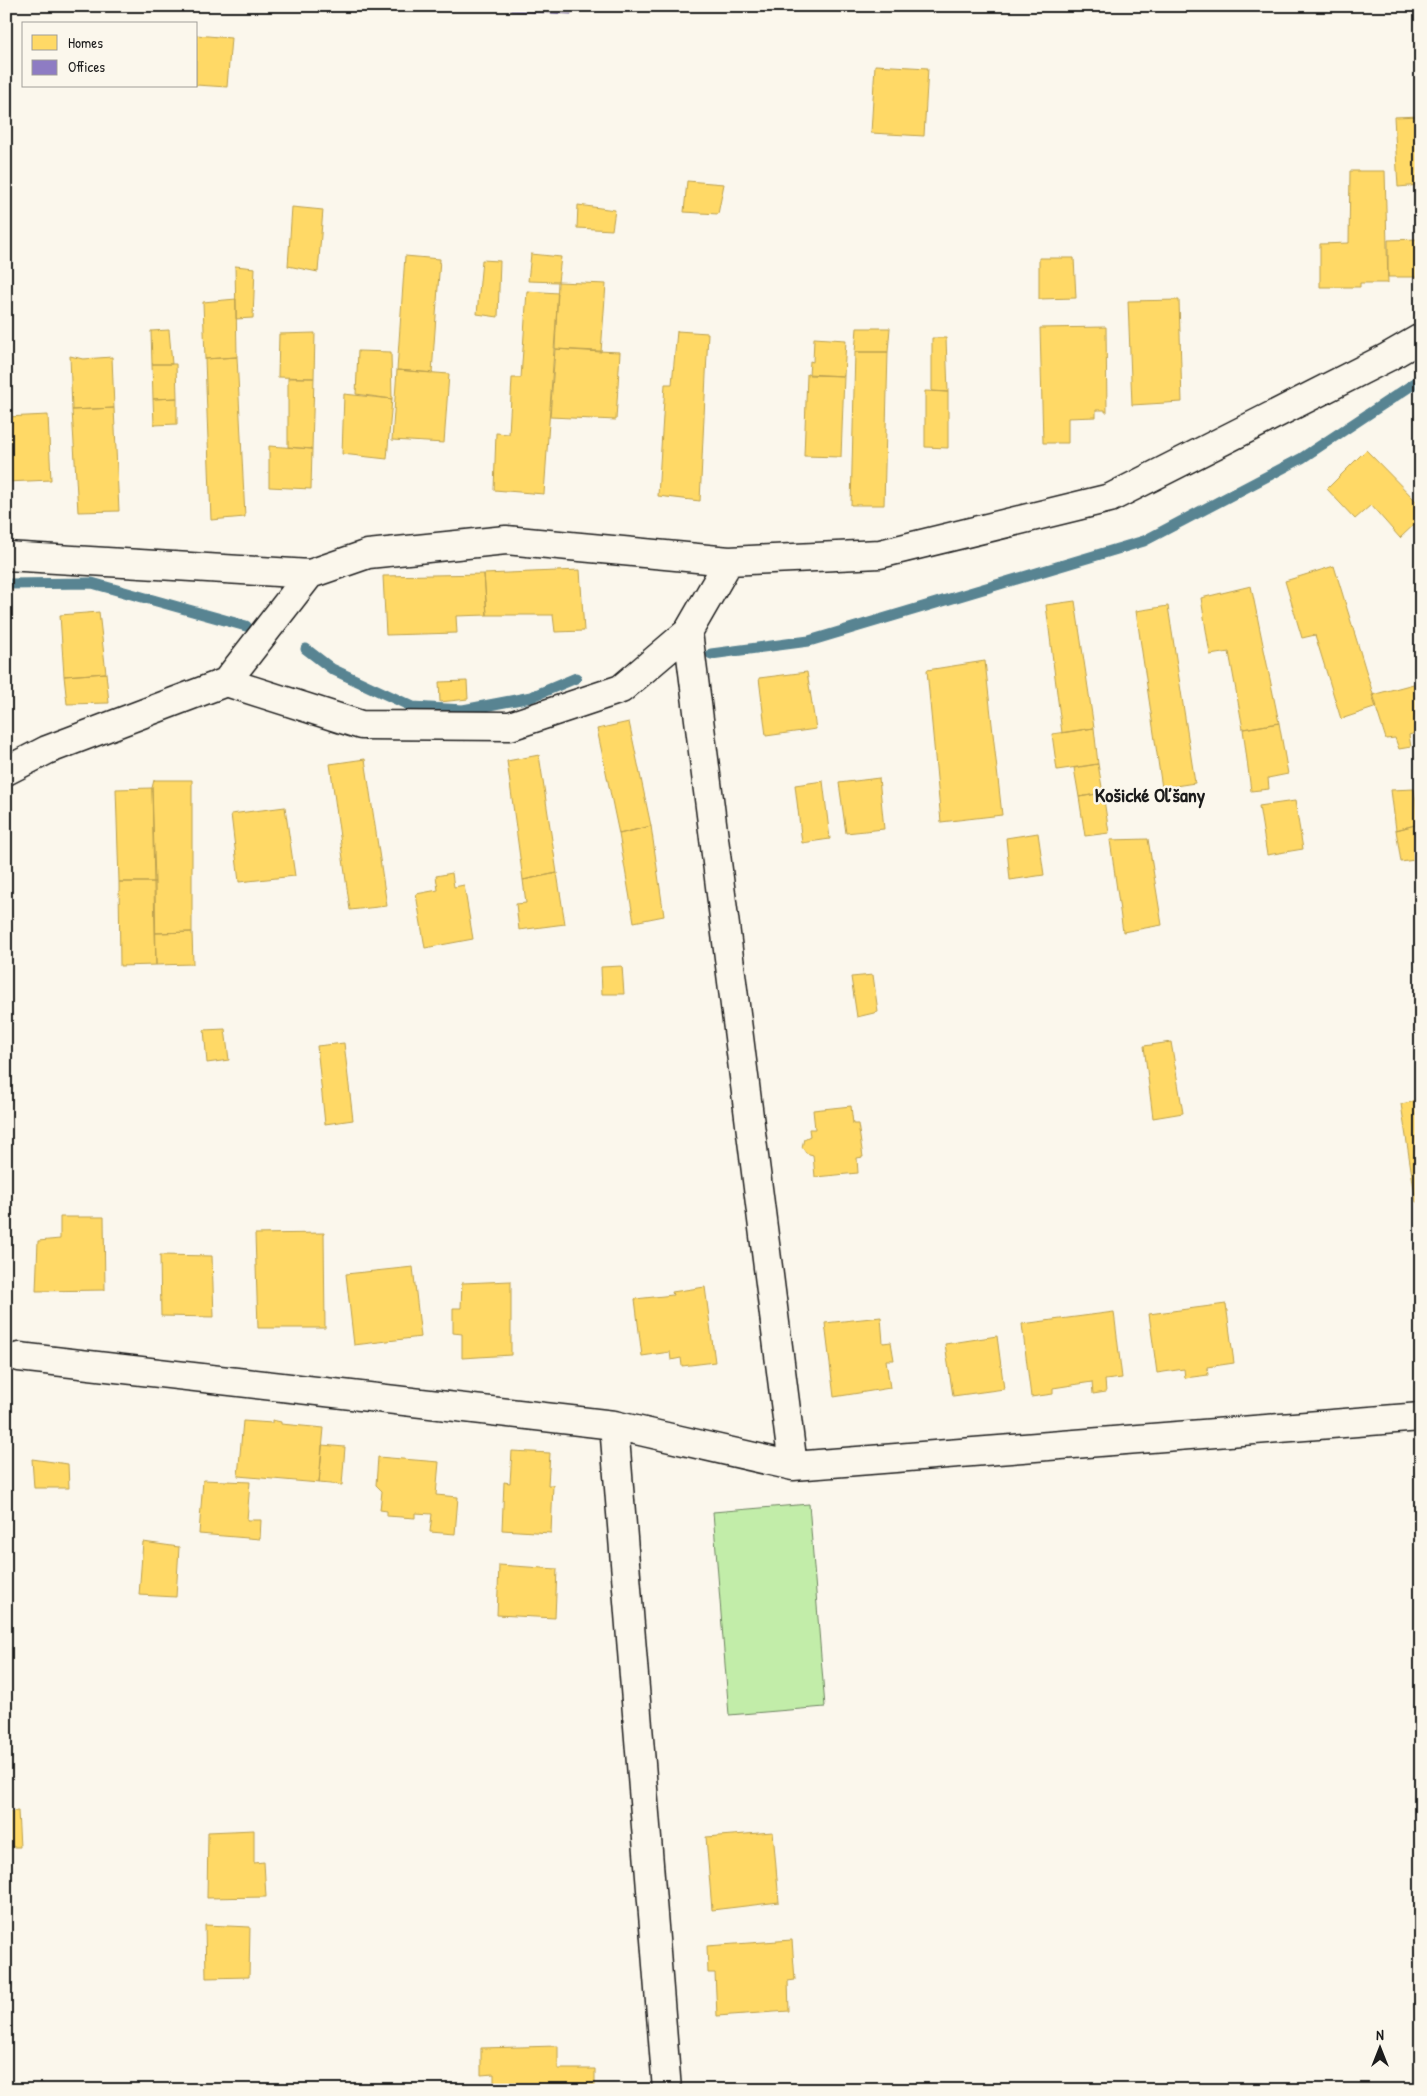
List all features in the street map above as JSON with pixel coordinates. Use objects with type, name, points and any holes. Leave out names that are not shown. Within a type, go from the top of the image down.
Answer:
[{"type":"street","points":[[6,556],[310,574],[368,554],[506,540],[729,561],[880,554],[1110,498],[1388,358],[1421,338]]},
{"type":"street","points":[[226,682],[361,725],[510,726],[621,689],[688,632],[729,561]]},
{"type":"street","points":[[6,771],[47,750],[226,682],[310,574]]},
{"type":"street","points":[[688,632],[793,1466]]},
{"type":"street","points":[[19,1357],[614,1425],[793,1466],[1421,1417]]},
{"type":"street","points":[[614,1425],[667,2090]]},
{"type":"green space","points":[[809,1504],[825,1707],[729,1715],[713,1512]]},
{"type":"building: Homes","points":[[198,35],[231,38],[227,87],[198,85]]},
{"type":"building: Homes","points":[[875,65],[928,68],[924,136],[871,133]]},
{"type":"building: Homes","points":[[1421,116],[1421,185],[1398,187],[1394,117]]},
{"type":"building: Homes","points":[[1350,171],[1385,171],[1388,283],[1360,283],[1360,287],[1320,287],[1320,244],[1349,243]]},
{"type":"building: Homes","points":[[687,181],[724,184],[718,214],[684,212]]},
{"type":"building: Homes","points":[[578,205],[615,210],[612,230],[577,228]]},
{"type":"building: Homes","points":[[292,207],[323,210],[318,272],[288,266]]},
{"type":"building: Homes","points":[[1419,239],[1421,277],[1388,277],[1388,240]]},
{"type":"building: Homes","points":[[531,254],[561,257],[558,282],[528,281]]},
{"type":"building: Homes","points":[[405,256],[440,259],[432,373],[397,370]]},
{"type":"building: Homes","points":[[1039,258],[1074,258],[1076,298],[1039,299]]},
{"type":"building: Homes","points":[[482,260],[500,261],[498,317],[477,314]]},
{"type":"building: Homes","points":[[235,266],[255,268],[253,318],[236,319]]},
{"type":"building: Homes","points":[[558,282],[606,284],[601,352],[555,349]]},
{"type":"building: Homes","points":[[527,291],[558,293],[544,494],[494,490],[496,433],[509,434],[512,378],[521,378]]},
{"type":"building: Homes","points":[[236,299],[237,357],[205,359],[203,302]]},
{"type":"building: Homes","points":[[1179,300],[1182,402],[1132,405],[1128,301]]},
{"type":"building: Homes","points":[[1106,327],[1107,412],[1105,410],[1096,410],[1096,417],[1068,418],[1068,443],[1043,443],[1040,328]]},
{"type":"building: Homes","points":[[857,328],[890,328],[888,352],[855,352]]},
{"type":"building: Homes","points":[[169,330],[172,364],[152,364],[151,331]]},
{"type":"building: Homes","points":[[677,331],[708,333],[700,501],[658,496],[665,384],[672,384]]},
{"type":"building: Homes","points":[[315,333],[314,378],[278,377],[279,334]]},
{"type":"building: Homes","points":[[814,338],[846,340],[844,376],[809,375],[810,361],[813,362]]},
{"type":"building: Homes","points":[[932,338],[946,338],[948,392],[932,391]]},
{"type":"building: Homes","points":[[555,349],[620,352],[616,420],[550,417]]},
{"type":"building: Homes","points":[[358,351],[391,352],[392,399],[356,394]]},
{"type":"building: Homes","points":[[855,352],[888,352],[884,505],[851,505]]},
{"type":"building: Homes","points":[[70,356],[83,359],[112,357],[114,408],[72,410]]},
{"type":"building: Homes","points":[[237,357],[245,517],[211,520],[205,359]]},
{"type":"building: Homes","points":[[152,364],[176,364],[177,398],[153,399]]},
{"type":"building: Homes","points":[[397,370],[449,374],[444,443],[392,440]]},
{"type":"building: Homes","points":[[807,374],[844,376],[841,457],[804,456]]},
{"type":"building: Homes","points":[[288,378],[314,378],[312,449],[288,447]]},
{"type":"building: Homes","points":[[925,391],[948,392],[948,448],[925,447]]},
{"type":"building: Homes","points":[[344,394],[392,399],[387,459],[342,454]]},
{"type":"building: Homes","points":[[177,398],[177,424],[154,425],[153,399]]},
{"type":"building: Homes","points":[[114,408],[119,511],[78,512],[72,410]]},
{"type":"building: Homes","points":[[48,415],[51,480],[6,482],[6,417]]},
{"type":"building: Homes","points":[[269,446],[312,449],[311,489],[269,487]]},
{"type":"building: Homes","points":[[1366,450],[1421,506],[1421,518],[1400,538],[1371,505],[1355,519],[1327,489]]},
{"type":"building: Homes","points":[[1334,566],[1377,707],[1341,719],[1315,635],[1302,638],[1285,581]]},
{"type":"building: Homes","points":[[580,570],[584,631],[555,632],[553,615],[487,615],[484,574]]},
{"type":"building: Homes","points":[[484,574],[487,615],[456,616],[457,633],[386,635],[383,576]]},
{"type":"building: Homes","points":[[1251,586],[1279,723],[1243,729],[1229,652],[1210,655],[1201,598]]},
{"type":"building: Homes","points":[[1075,601],[1094,728],[1062,733],[1046,605]]},
{"type":"building: Homes","points":[[1168,606],[1195,783],[1162,788],[1136,611]]},
{"type":"building: Homes","points":[[99,612],[106,673],[64,676],[60,615]]},
{"type":"building: Homes","points":[[985,661],[1002,815],[941,822],[927,670]]},
{"type":"building: Homes","points":[[807,672],[816,729],[766,736],[759,678]]},
{"type":"building: Homes","points":[[106,673],[109,703],[67,704],[64,676]]},
{"type":"building: Homes","points":[[467,681],[468,699],[440,702],[439,682]]},
{"type":"building: Homes","points":[[1421,682],[1421,731],[1409,735],[1411,747],[1399,749],[1395,738],[1386,739],[1372,695]]},
{"type":"building: Homes","points":[[629,722],[651,826],[619,834],[597,729]]},
{"type":"building: Homes","points":[[1279,723],[1288,774],[1268,778],[1269,789],[1251,791],[1243,729]]},
{"type":"building: Homes","points":[[1094,728],[1098,764],[1057,770],[1052,734]]},
{"type":"building: Homes","points":[[539,755],[557,873],[523,880],[507,761]]},
{"type":"building: Homes","points":[[365,759],[387,906],[350,910],[330,764]]},
{"type":"building: Homes","points":[[1098,764],[1103,793],[1079,797],[1074,768]]},
{"type":"building: Homes","points":[[879,778],[884,829],[846,833],[839,783]]},
{"type":"building: Homes","points":[[154,780],[192,780],[192,932],[155,933],[152,788]]},
{"type":"building: Homes","points":[[823,781],[830,839],[802,843],[795,785]]},
{"type":"building: Homes","points":[[152,788],[155,882],[119,882],[116,789]]},
{"type":"building: Homes","points":[[1414,789],[1419,824],[1396,830],[1391,790]]},
{"type":"building: Homes","points":[[1103,793],[1109,833],[1085,836],[1079,797]]},
{"type":"building: Homes","points":[[1295,801],[1303,849],[1267,855],[1259,806]]},
{"type":"building: Homes","points":[[285,807],[295,876],[239,882],[231,814]]},
{"type":"building: Homes","points":[[1419,824],[1421,859],[1401,862],[1396,830]]},
{"type":"building: Homes","points":[[651,826],[664,916],[634,922],[619,834]]},
{"type":"building: Homes","points":[[1038,833],[1044,875],[1010,880],[1006,838]]},
{"type":"building: Homes","points":[[1148,839],[1162,925],[1123,932],[1110,840]]},
{"type":"building: Homes","points":[[452,873],[454,887],[464,885],[473,939],[425,948],[416,894],[438,890],[436,876]]},
{"type":"building: Homes","points":[[557,873],[565,924],[519,930],[516,904],[526,903],[523,880]]},
{"type":"building: Homes","points":[[119,882],[155,882],[156,965],[120,966]]},
{"type":"building: Homes","points":[[192,932],[193,964],[156,965],[155,933]]},
{"type":"building: Homes","points":[[622,966],[624,994],[602,994],[601,967]]},
{"type":"building: Homes","points":[[873,975],[878,1012],[857,1017],[851,977]]},
{"type":"building: Homes","points":[[225,1029],[229,1060],[207,1063],[204,1030]]},
{"type":"building: Homes","points":[[1171,1042],[1183,1113],[1153,1118],[1144,1046]]},
{"type":"building: Homes","points":[[344,1043],[353,1120],[325,1124],[317,1046]]},
{"type":"building: Homes","points":[[1421,1100],[1421,1202],[1416,1202],[1401,1104]]},
{"type":"building: Homes","points":[[851,1106],[853,1124],[858,1124],[863,1157],[857,1158],[858,1173],[815,1177],[813,1155],[806,1153],[802,1147],[804,1139],[810,1136],[809,1129],[815,1129],[813,1110]]},
{"type":"building: Homes","points":[[60,1217],[104,1217],[105,1290],[36,1291],[38,1241],[60,1239]]},
{"type":"building: Homes","points":[[324,1233],[325,1328],[258,1328],[255,1234]]},
{"type":"building: Homes","points":[[160,1255],[212,1256],[214,1317],[161,1316]]},
{"type":"building: Homes","points":[[413,1267],[421,1337],[354,1345],[346,1274]]},
{"type":"building: Homes","points":[[511,1281],[511,1355],[462,1358],[462,1334],[453,1333],[453,1308],[461,1308],[462,1283]]},
{"type":"building: Homes","points":[[705,1287],[715,1362],[682,1366],[681,1358],[671,1360],[670,1352],[642,1356],[635,1299],[673,1295],[672,1292]]},
{"type":"building: Homes","points":[[1226,1304],[1234,1363],[1207,1367],[1208,1375],[1185,1378],[1184,1369],[1157,1373],[1149,1314]]},
{"type":"building: Homes","points":[[1114,1312],[1122,1378],[1105,1380],[1106,1392],[1093,1394],[1092,1382],[1053,1388],[1053,1394],[1031,1397],[1022,1324]]},
{"type":"building: Homes","points":[[881,1317],[883,1343],[891,1342],[894,1360],[886,1360],[890,1388],[834,1397],[825,1323]]},
{"type":"building: Homes","points":[[997,1336],[1004,1389],[953,1396],[945,1344]]},
{"type":"building: Homes","points":[[272,1420],[281,1422],[281,1424],[324,1428],[319,1483],[238,1476],[243,1421],[272,1423]]},
{"type":"building: Homes","points":[[322,1445],[345,1447],[342,1485],[319,1483]]},
{"type":"building: Homes","points":[[512,1451],[550,1453],[548,1485],[553,1485],[551,1533],[502,1530],[504,1482],[510,1483]]},
{"type":"building: Homes","points":[[378,1457],[439,1462],[436,1495],[458,1497],[455,1534],[430,1532],[432,1514],[415,1513],[415,1518],[387,1516],[387,1511],[380,1510],[382,1491],[376,1485]]},
{"type":"building: Homes","points":[[32,1459],[68,1464],[69,1488],[34,1488]]},
{"type":"building: Homes","points":[[203,1480],[250,1482],[247,1520],[261,1520],[260,1539],[199,1534]]},
{"type":"building: Homes","points":[[143,1542],[179,1547],[176,1597],[139,1595]]},
{"type":"building: Homes","points":[[499,1565],[557,1569],[555,1618],[497,1615]]},
{"type":"building: Homes","points":[[18,1811],[20,1847],[6,1847],[6,1812]]},
{"type":"building: Homes","points":[[254,1830],[254,1863],[264,1862],[266,1897],[207,1898],[208,1832]]},
{"type":"building: Homes","points":[[773,1832],[779,1902],[712,1910],[706,1837]]},
{"type":"building: Homes","points":[[205,1925],[250,1927],[249,1977],[206,1978]]},
{"type":"building: Homes","points":[[792,1940],[795,1980],[788,1981],[789,2011],[717,2016],[715,1973],[708,1973],[707,1946]]},
{"type":"building: Homes","points":[[6,1943],[10,1981],[6,1982]]},
{"type":"building: Homes","points":[[558,2046],[558,2069],[595,2069],[595,2090],[494,2090],[494,2074],[481,2075],[481,2048]]},
{"type":"building: Offices","points":[[511,6],[571,6],[571,14],[511,11]]},
{"type":"waterway","points":[[711,654],[809,641],[1144,541],[1302,458],[1421,379]]},
{"type":"waterway","points":[[6,584],[92,583],[246,626]]},
{"type":"waterway","points":[[306,649],[332,669],[413,707],[463,710],[531,697],[576,678]]},
{"type":"district","name":"Košické Oľšany","points":[[1150,795]]}]
